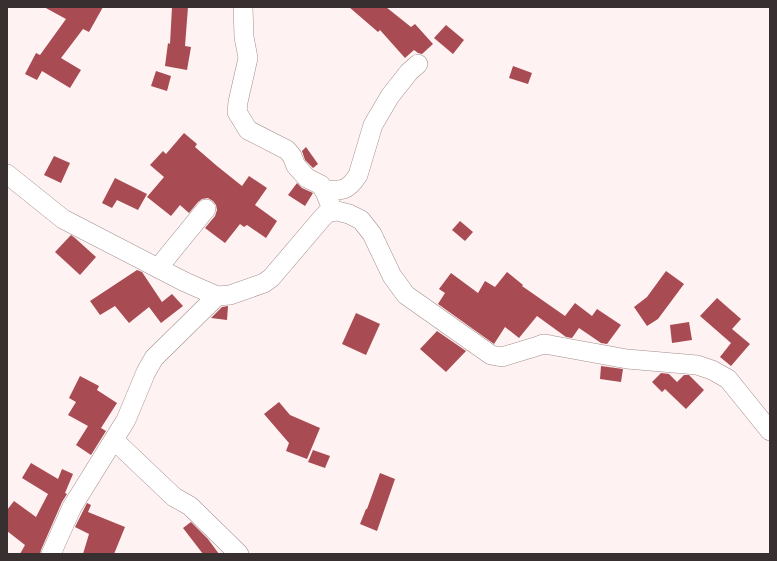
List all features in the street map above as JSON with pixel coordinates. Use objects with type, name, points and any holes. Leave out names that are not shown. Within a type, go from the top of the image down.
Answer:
[{"type":"street","points":[[243,7],[244,37],[248,58],[237,112],[248,130],[287,150],[292,156],[296,166],[307,178],[321,185],[333,211]]},
{"type":"street","points":[[324,190],[340,191],[348,188],[354,182],[358,175],[373,125],[390,96],[409,72],[418,64]]},
{"type":"street","points":[[7,174],[63,219],[185,282],[217,296],[230,296],[267,281],[323,217],[333,211],[349,214],[365,223],[372,234],[392,276],[406,295],[491,355],[502,357],[543,344],[626,359],[704,367],[719,373],[728,379],[770,431]]},
{"type":"street","points":[[158,268],[206,209]]},
{"type":"street","points":[[51,554],[72,507],[126,420],[146,372],[154,358],[217,296]]},
{"type":"street","points":[[114,440],[174,497],[190,506],[239,554]]},
{"type":"building","points":[[44,7],[103,7],[89,32],[83,29],[61,58],[81,70],[70,88],[42,71],[37,80],[25,74],[36,53],[40,55],[66,19]]},
{"type":"building","points":[[172,7],[188,7],[185,46],[191,47],[187,70],[165,66],[168,43],[170,44]]},
{"type":"building","points":[[349,7],[386,7],[411,27],[415,24],[433,44],[422,54],[414,50],[405,58],[380,30],[378,32]]},
{"type":"building","points":[[446,25],[464,40],[453,54],[434,38]]},
{"type":"building","points":[[513,66],[532,73],[528,84],[509,78]]},
{"type":"building","points":[[156,71],[171,76],[167,91],[151,86]]},
{"type":"building","points":[[184,133],[197,144],[195,147],[242,186],[249,176],[267,188],[255,205],[277,221],[266,238],[247,225],[244,227],[240,224],[225,243],[205,228],[215,216],[217,210],[213,201],[208,198],[202,199],[198,202],[189,213],[180,205],[171,216],[147,197],[164,177],[150,165],[163,151],[166,154]]},
{"type":"building","points":[[306,147],[318,164],[313,168],[305,160],[302,151]]},
{"type":"building","points":[[54,156],[70,163],[61,183],[44,175]]},
{"type":"building","points":[[115,178],[147,194],[138,210],[117,200],[112,208],[102,203]]},
{"type":"building","points":[[297,183],[302,188],[313,193],[305,206],[288,195]]},
{"type":"building","points":[[460,221],[473,232],[465,241],[452,230]]},
{"type":"building","points":[[71,235],[96,257],[80,275],[55,252]]},
{"type":"building","points":[[137,270],[142,272],[162,302],[172,294],[183,306],[161,323],[149,307],[129,323],[115,306],[100,315],[90,301]]},
{"type":"building","points":[[666,271],[684,284],[658,319],[647,326],[634,307],[647,297]]},
{"type":"building","points":[[507,272],[523,285],[522,286],[565,316],[575,303],[592,316],[597,309],[621,325],[607,344],[601,343],[579,328],[572,338],[566,337],[537,316],[519,338],[505,327],[494,344],[438,304],[445,293],[439,289],[451,273],[478,293],[485,281],[495,287]]},
{"type":"building","points":[[717,298],[741,319],[732,329],[750,344],[731,366],[720,357],[731,343],[700,316]]},
{"type":"building","points":[[228,306],[227,320],[211,318],[222,307]]},
{"type":"building","points":[[356,313],[380,324],[366,355],[342,344]]},
{"type":"building","points":[[689,322],[692,340],[672,343],[670,325]]},
{"type":"building","points":[[437,331],[466,351],[446,372],[420,349]]},
{"type":"building","points":[[601,366],[623,369],[621,382],[600,379]]},
{"type":"building","points":[[661,373],[669,374],[677,382],[684,375],[689,375],[704,390],[686,409],[665,389],[662,392],[652,382]]},
{"type":"building","points":[[80,376],[99,386],[97,390],[117,403],[101,428],[106,431],[91,455],[76,445],[88,426],[68,415],[76,402],[69,398]]},
{"type":"building","points":[[279,402],[290,415],[320,428],[307,459],[286,451],[289,443],[264,414]]},
{"type":"building","points":[[313,450],[330,456],[325,468],[308,462]]},
{"type":"building","points":[[31,463],[58,479],[62,469],[73,474],[65,493],[67,494],[62,502],[40,554],[20,554],[25,545],[7,531],[7,510],[14,501],[36,517],[48,494],[22,478]]},
{"type":"building","points":[[380,473],[395,479],[377,531],[360,524]]},
{"type":"building","points":[[87,503],[91,505],[88,512],[125,527],[114,554],[83,554],[89,534],[75,527]]},
{"type":"building","points":[[191,522],[208,539],[219,554],[203,554],[183,528]]}]
